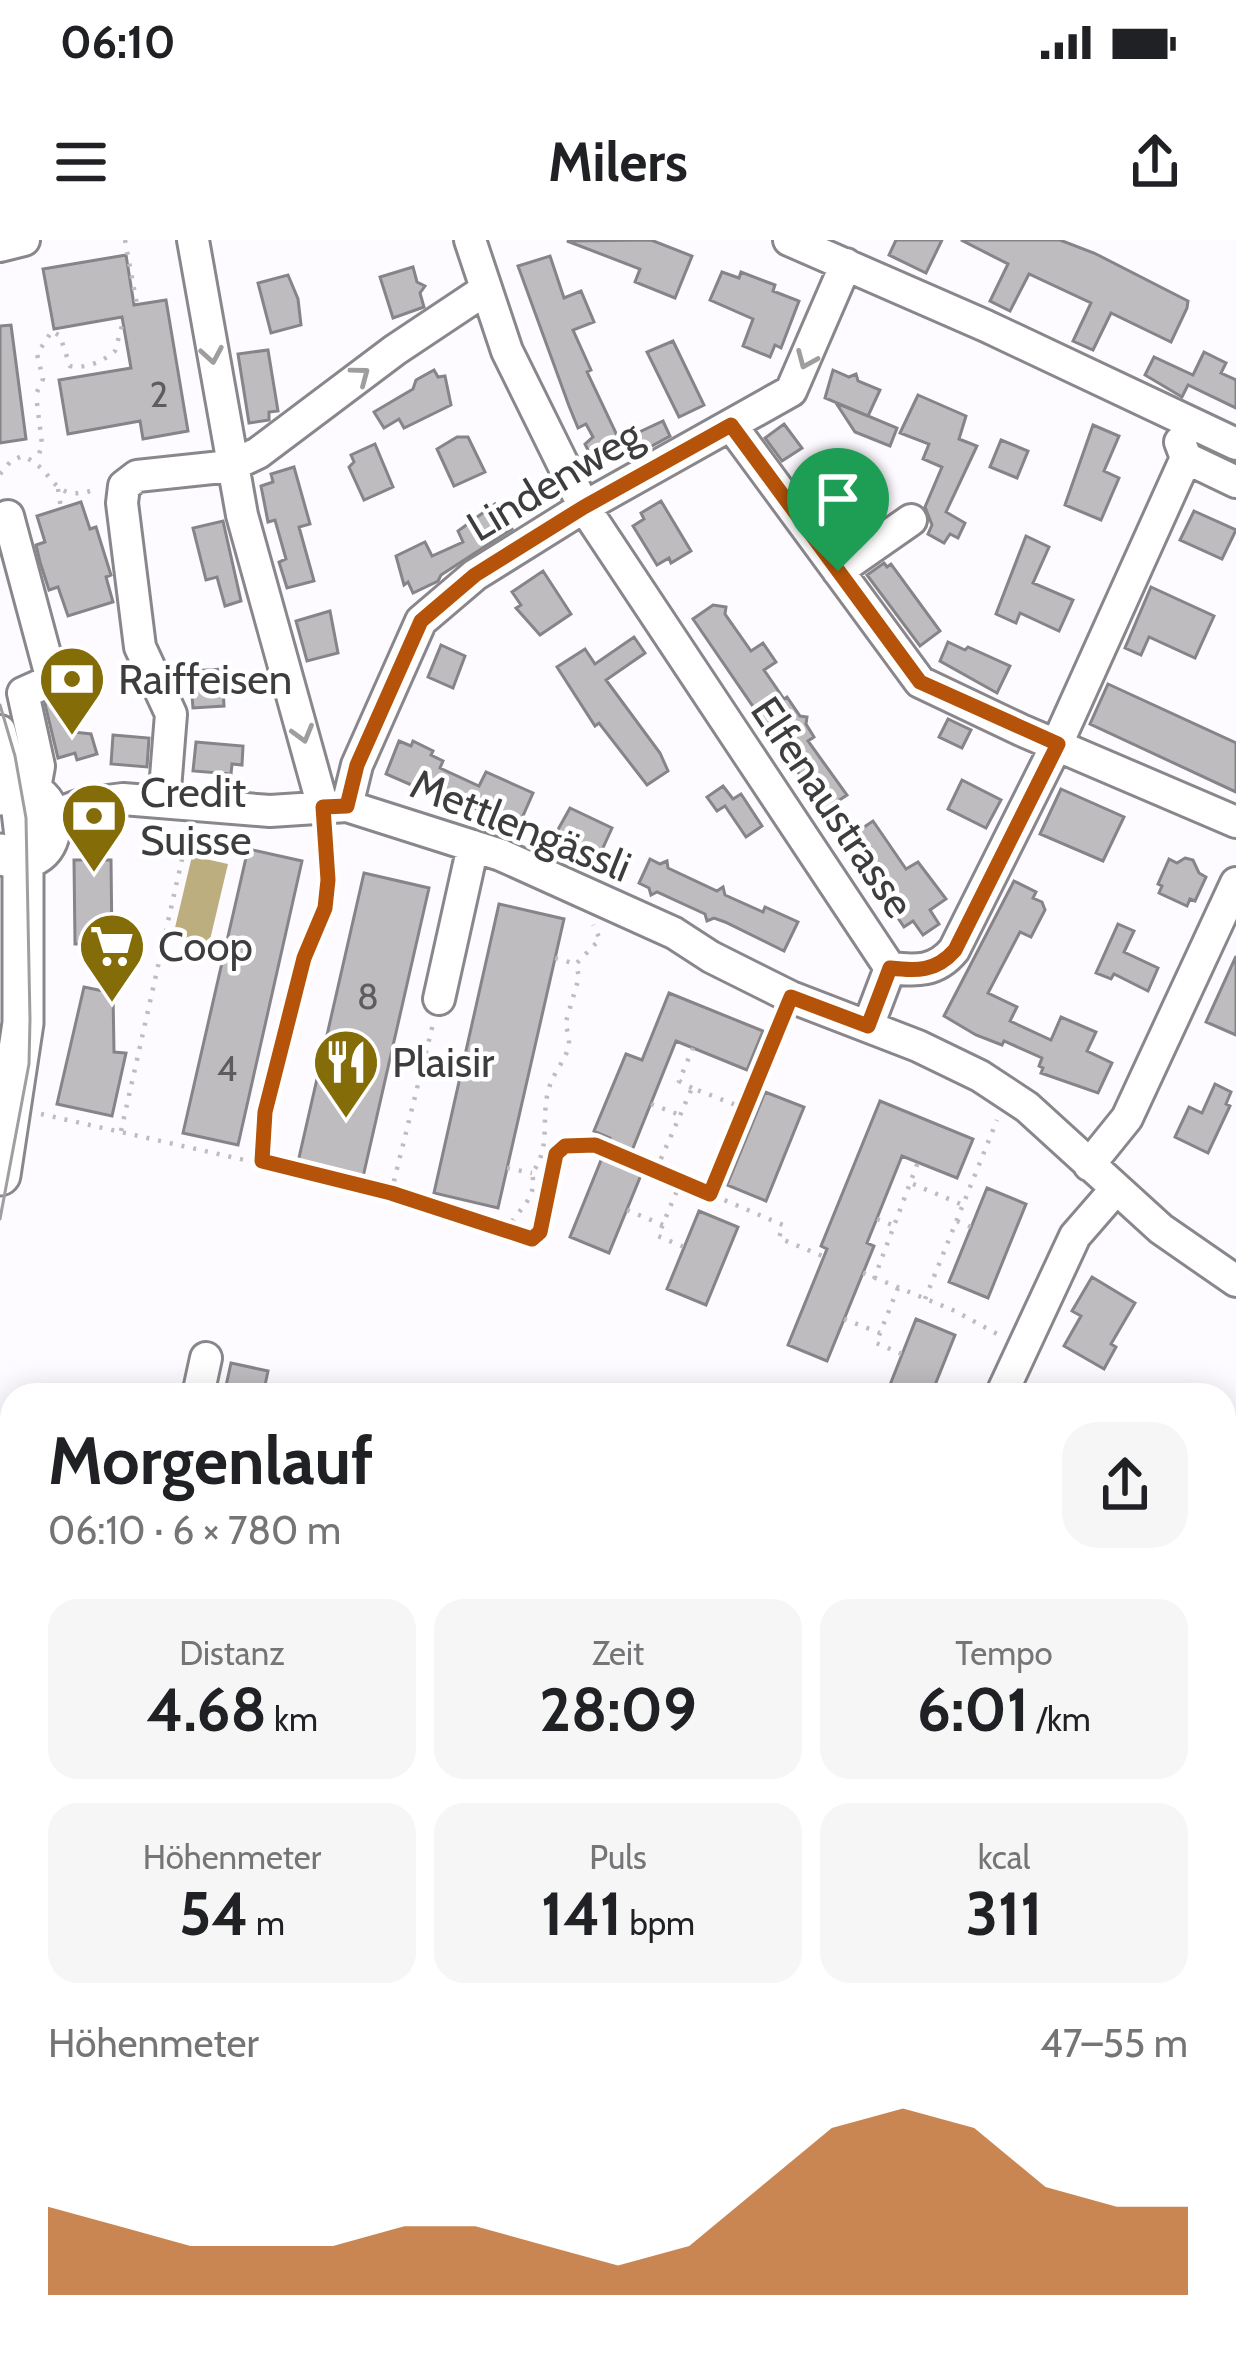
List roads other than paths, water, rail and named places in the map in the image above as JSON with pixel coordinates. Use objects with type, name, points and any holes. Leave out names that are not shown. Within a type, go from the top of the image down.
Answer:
[{"type":"main road","points":[[0,1175],[23,1023],[12,856],[35,854],[47,842],[25,799]]},
{"type":"street","points":[[0,246],[24,240]]},
{"type":"street","points":[[193,240],[231,466],[335,806]]},
{"type":"street","name":"Elfenaustrasse","points":[[470,240],[507,351],[584,507],[890,968],[868,1026]]},
{"type":"street","points":[[789,240],[1236,444]]},
{"type":"street","name":"Lindenweg","points":[[335,806],[421,621],[475,575],[584,507],[791,391],[846,264]]},
{"type":"street","points":[[179,803],[171,714],[140,647],[122,492],[127,482],[137,476],[231,466],[258,453],[395,350],[485,290]]},
{"type":"street","points":[[1169,414],[1186,458],[1236,482]]},
{"type":"street","points":[[731,425],[920,682],[1236,821]]},
{"type":"street","points":[[890,968],[926,970],[955,950],[1058,744],[1186,458]]},
{"type":"street","points":[[8,516],[52,680],[23,693],[39,766],[25,799]]},
{"type":"street","points":[[838,571],[910,520]]},
{"type":"street","points":[[0,731],[25,799]]},
{"type":"street","name":"Mettlengässli","points":[[25,799],[179,803],[270,812],[335,806],[473,846],[674,933],[700,952],[791,997],[868,1026]]},
{"type":"street","points":[[439,999],[473,846]]},
{"type":"street","points":[[1089,1165],[1127,1118],[1236,883]]},
{"type":"street","points":[[868,1026],[953,1062],[1008,1093],[1115,1190],[1187,1249],[1236,1281]]},
{"type":"street","points":[[1006,1383],[1075,1236],[1115,1190]]},
{"type":"street","points":[[201,1383],[206,1358]]},
{"type":"tram line","points":[[0,705],[26,818],[30,1019],[29,1064],[0,1219]]},
{"type":"place","name":"Raiffeisen","points":[[72,738]]},
{"type":"place","name":"Credit Suisse","points":[[94,875]]},
{"type":"place","name":"Coop","points":[[112,1005]]},
{"type":"place","name":"Plaisir","points":[[346,1121]]}]
